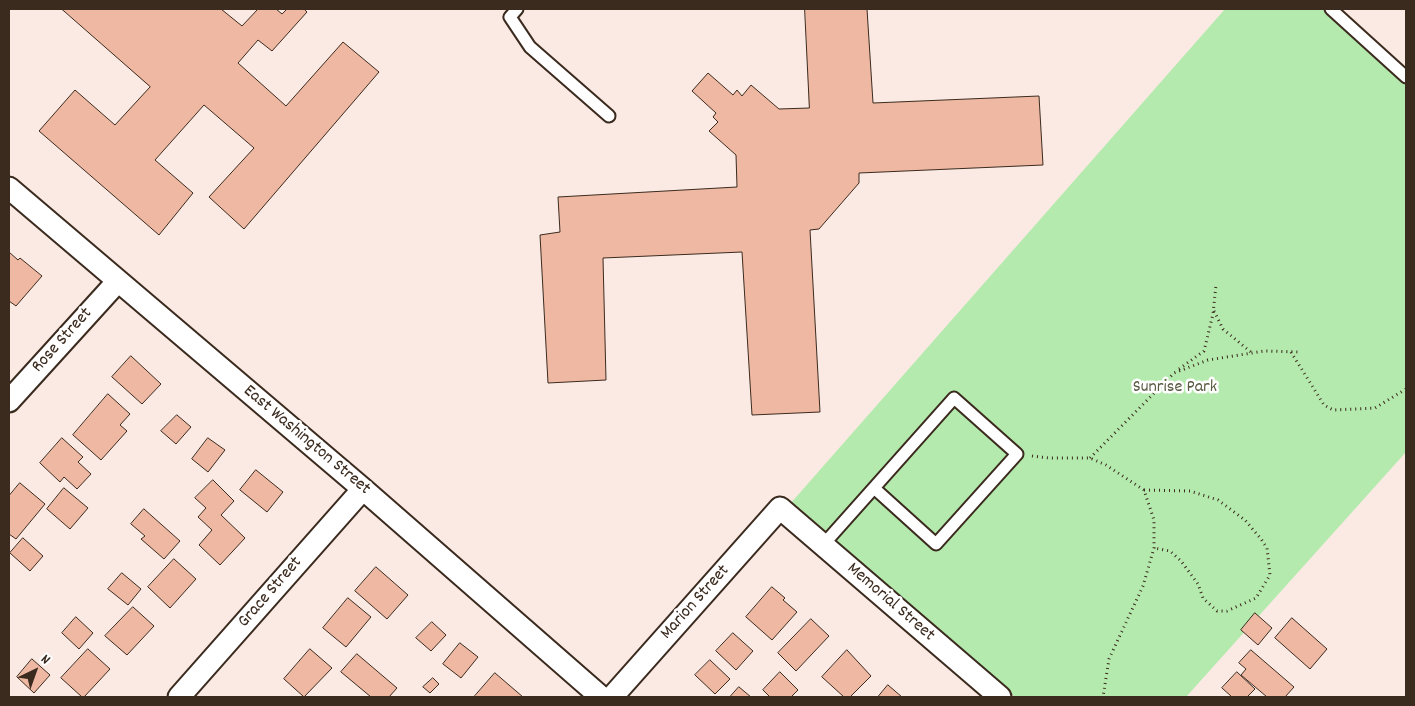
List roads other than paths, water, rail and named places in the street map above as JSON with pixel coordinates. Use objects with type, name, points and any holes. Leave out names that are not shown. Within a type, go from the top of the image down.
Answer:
[{"type":"street","name":"East Washington Street","points":[[9,188],[363,489],[601,697]]},
{"type":"street","name":"Rose Street","points":[[9,401],[118,281]]},
{"type":"street","name":"Grace Street","points":[[179,697],[363,489]]},
{"type":"street","name":"Memorial Street","points":[[780,508],[1000,697]]},
{"type":"street","name":"Marion Street","points":[[612,697],[780,508]]},
{"type":"lane","points":[[517,9],[510,17],[530,47],[609,116]]},
{"type":"lane","points":[[1331,9],[1406,77]]},
{"type":"lane","points":[[823,545],[954,398],[1017,454],[936,544],[874,488]]},
{"type":"park label","name":"Sunrise Park","points":[[1175,389]]}]
